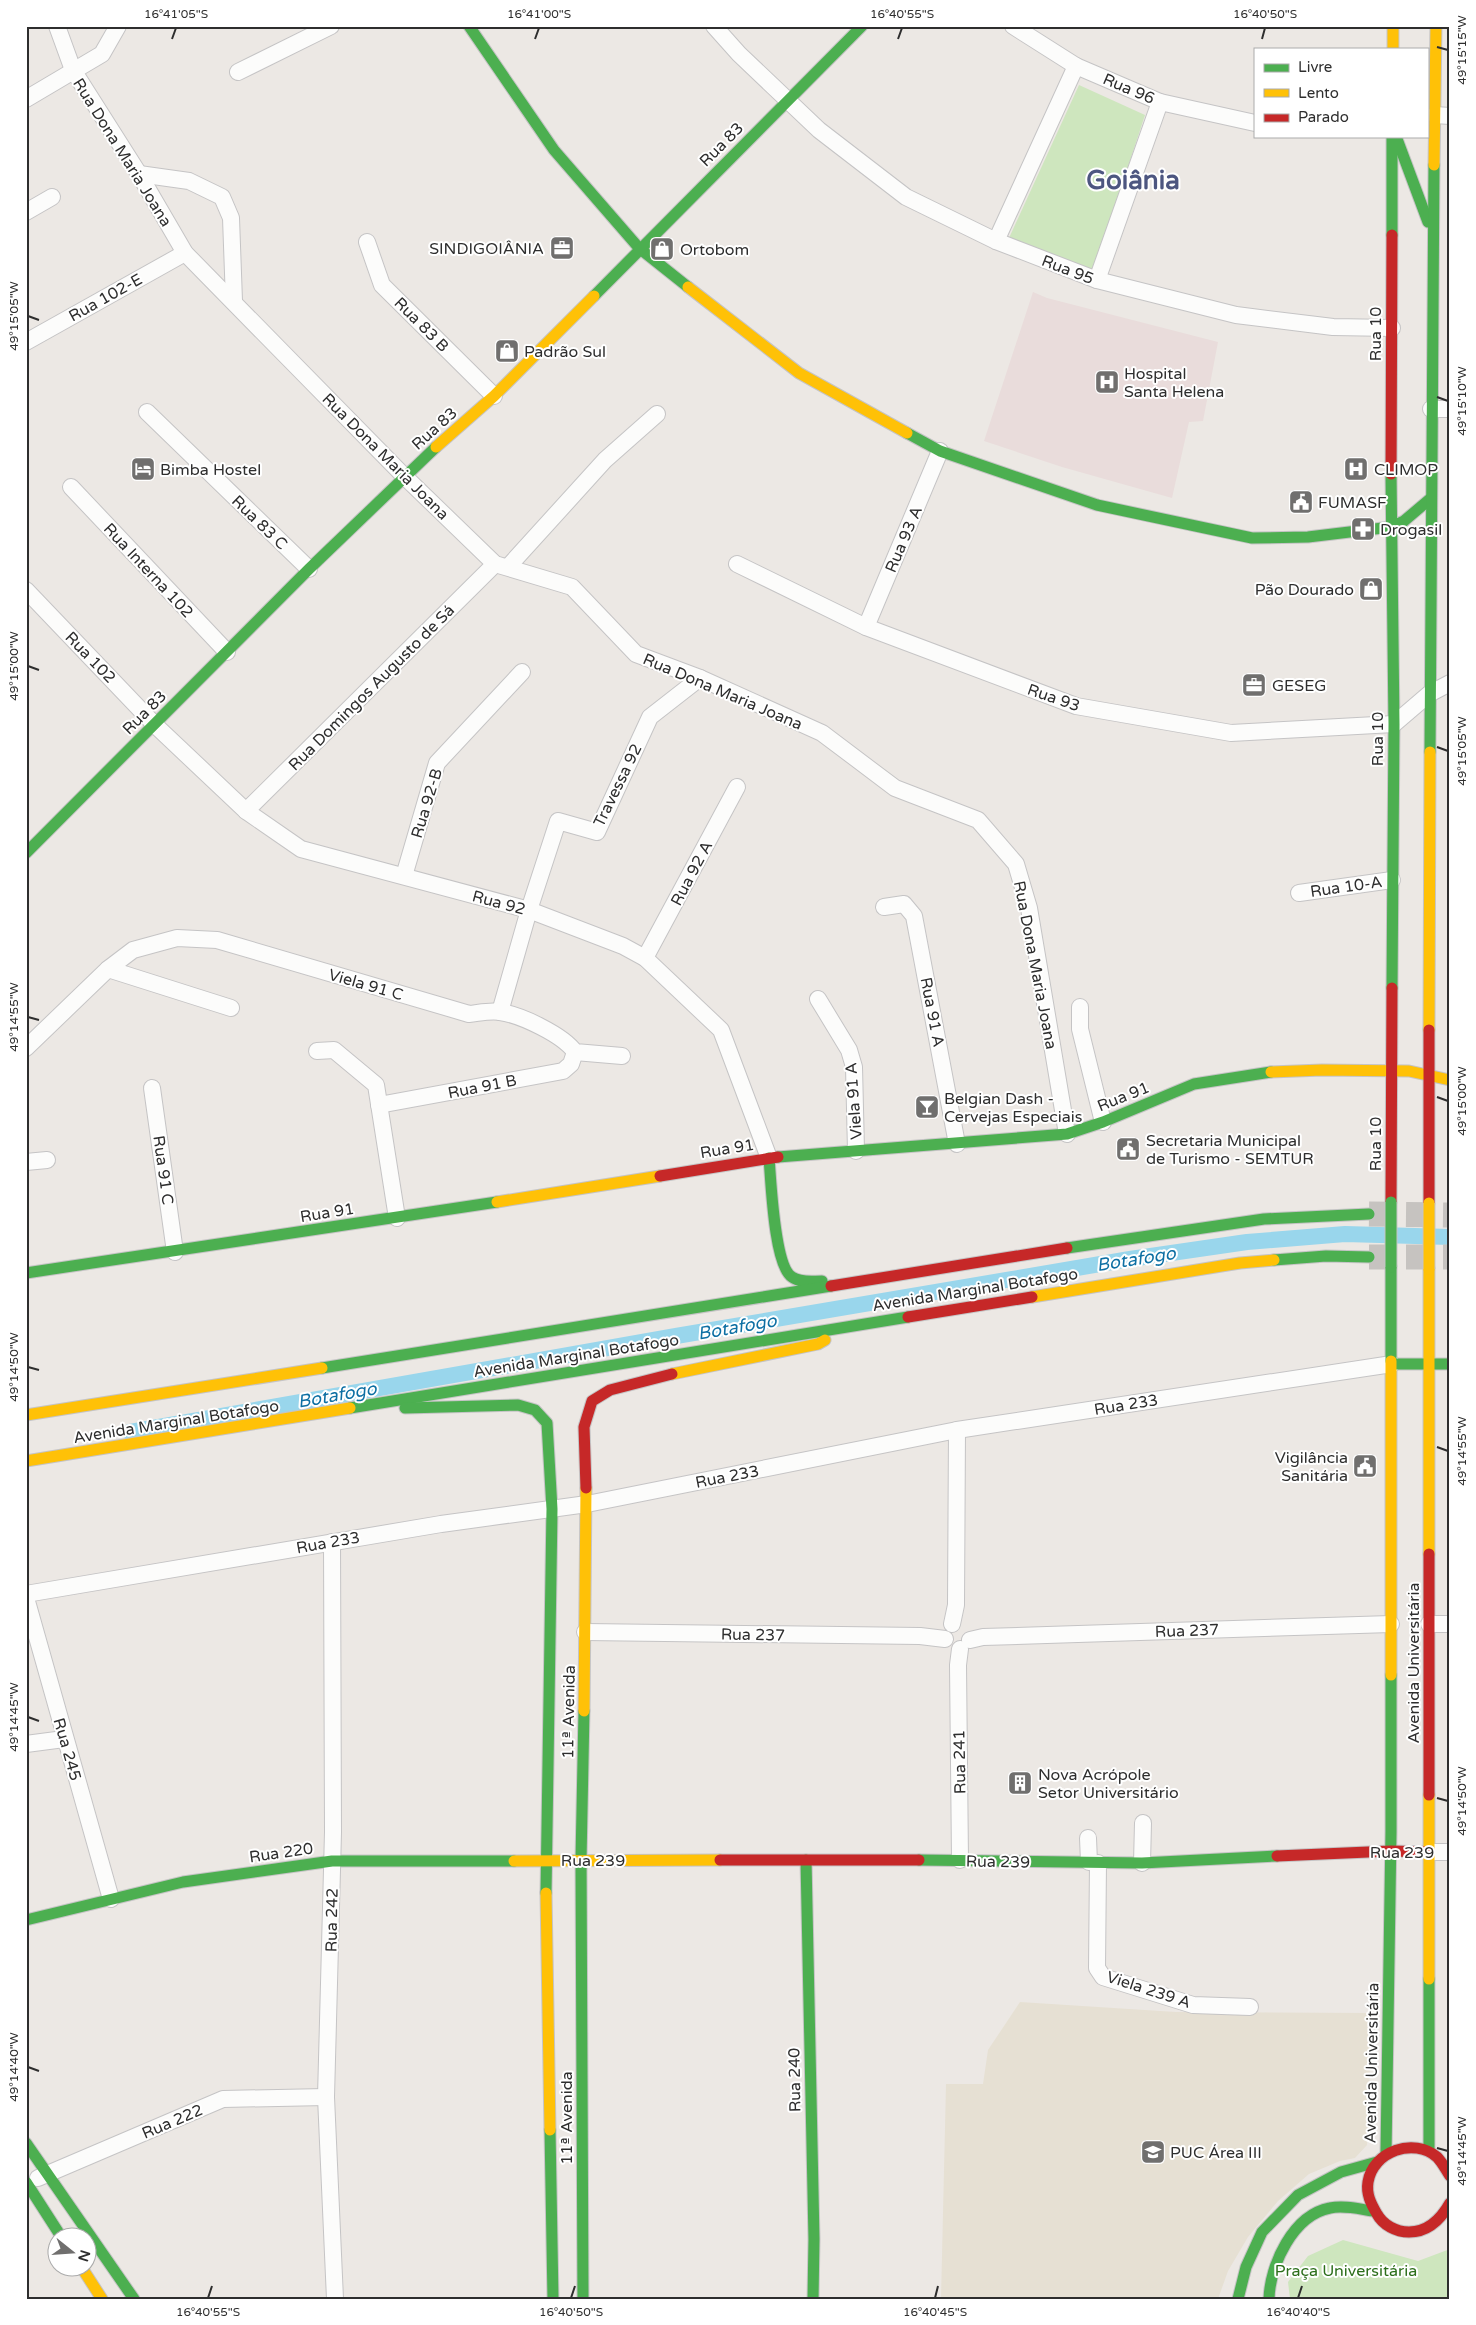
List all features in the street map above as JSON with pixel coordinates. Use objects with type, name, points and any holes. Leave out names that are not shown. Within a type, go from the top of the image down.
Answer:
[{"type":"main road","points":[[469,26],[554,150],[640,248],[799,373],[940,451],[1097,505],[1252,538],[1308,537],[1391,527],[1404,521],[1430,499]]},
{"type":"main road","name":"Rua 83","points":[[26,853],[404,476],[494,396],[862,26]]},
{"type":"main road","points":[[1393,26],[1393,48]]},
{"type":"main road","points":[[1429,1074],[1425,854],[1429,694],[1433,250],[1442,116],[1436,26]]},
{"type":"main road","name":"Rua 10","points":[[1391,1343],[1394,724],[1391,527],[1394,138]]},
{"type":"main road","points":[[1395,138],[1426,213],[1433,250]]},
{"type":"main road","points":[[1393,747],[1404,774],[1405,794]]},
{"type":"main road","name":"Rua 91","points":[[26,1273],[397,1218],[769,1158],[1067,1134],[1103,1122],[1194,1084],[1258,1073],[1322,1070],[1409,1071],[1450,1080]]},
{"type":"main road","name":"Avenida Universitária","points":[[1429,1074],[1429,2150]]},
{"type":"main road","points":[[769,1158],[779,1252],[783,1269],[790,1276],[798,1280],[825,1281],[919,1264],[948,1268]]},
{"type":"main road","name":"Avenida Marginal Botafogo","points":[[26,1416],[1264,1219],[1369,1214]]},
{"type":"main road","name":"Avenida Marginal Botafogo","points":[[26,1461],[1240,1263],[1326,1256],[1369,1257]]},
{"type":"main road","name":"11ª Avenida","points":[[584,2299],[581,1860],[587,1504],[584,1427],[592,1402],[610,1390],[661,1376],[818,1344],[853,1326]]},
{"type":"main road","name":"Avenida Universitária","points":[[1386,2153],[1391,1851],[1391,1343]]},
{"type":"main road","name":"Rua 233","points":[[1392,1364],[1450,1364]]},
{"type":"main road","name":"11ª Avenida","points":[[352,1409],[518,1405],[531,1407],[541,1413],[547,1423],[552,1510],[545,1860],[553,2299]]},
{"type":"main road","name":"Rua 239","points":[[545,1860],[960,1860],[1142,1863],[1391,1851],[1429,1852]]},
{"type":"main road","name":"Rua 220","points":[[26,1920],[183,1882],[332,1861],[545,1860]]},
{"type":"main road","name":"Rua 240","points":[[806,1860],[814,2239],[813,2299]]},
{"type":"main road","points":[[26,2143],[134,2299]]},
{"type":"main road","points":[[1448,2170],[1429,2150],[1409,2146],[1386,2153],[1370,2173],[1367,2186],[1368,2199],[1372,2211],[1382,2222],[1394,2229],[1408,2232],[1422,2230],[1434,2224],[1447,2213],[1450,2203]]},
{"type":"main road","points":[[1238,2299],[1246,2267],[1262,2232],[1298,2196],[1341,2172],[1377,2162]]},
{"type":"main road","points":[[26,2183],[55,2228]]},
{"type":"main road","points":[[1269,2299],[1272,2270],[1290,2239],[1306,2220],[1323,2210],[1343,2207],[1372,2211]]},
{"type":"main road","points":[[88,2278],[102,2299]]},
{"type":"street","name":"Rua Dona Maria Joana","points":[[57,26],[73,70],[139,174],[185,253],[404,476],[501,566],[572,587],[636,654],[700,678],[822,734],[895,788],[978,820],[1016,864],[1029,908],[1067,1134]]},
{"type":"street","points":[[26,99],[102,54],[118,26]]},
{"type":"street","points":[[238,72],[331,26]]},
{"type":"street","name":"Rua 95","points":[[714,26],[739,54],[819,130],[906,197],[996,242],[1097,280],[1236,315],[1333,327],[1392,328]]},
{"type":"street","name":"Rua 96","points":[[1013,26],[1076,66],[1160,102],[1254,123]]},
{"type":"street","points":[[996,242],[1076,66]]},
{"type":"street","points":[[1097,280],[1160,102]]},
{"type":"street","points":[[139,174],[189,181],[222,197],[231,218],[234,301]]},
{"type":"street","points":[[26,212],[52,197]]},
{"type":"street","name":"Rua 83 B","points":[[367,242],[382,284],[494,396]]},
{"type":"street","name":"Rua 102-E","points":[[26,342],[185,253]]},
{"type":"street","points":[[1431,410],[1450,409]]},
{"type":"street","name":"Rua 83 C","points":[[147,412],[309,569]]},
{"type":"street","name":"Rua Domingos Augusto de Sá","points":[[246,811],[501,566],[605,460],[657,414]]},
{"type":"street","name":"Rua 93 A","points":[[866,628],[940,451]]},
{"type":"street","name":"Rua Interna 102","points":[[71,487],[227,652]]},
{"type":"street","name":"Rua 93","points":[[737,564],[866,628],[1076,706],[1230,733],[1394,724]]},
{"type":"street","name":"Rua 102","points":[[26,590],[155,725]]},
{"type":"street","name":"Rua 92-B","points":[[404,876],[437,763],[522,672]]},
{"type":"street","name":"Travessa 92","points":[[500,1012],[529,910],[558,821],[597,832],[650,717],[700,678]]},
{"type":"street","points":[[1394,724],[1429,694],[1450,683]]},
{"type":"street","name":"Rua 92","points":[[155,725],[246,811],[302,849],[529,910],[624,946],[645,958],[721,1030],[769,1158]]},
{"type":"street","name":"Rua 92 A","points":[[645,958],[737,788]]},
{"type":"street","name":"Rua 10-A","points":[[1299,893],[1392,880]]},
{"type":"street","name":"Rua 91 A","points":[[884,907],[904,904],[914,916],[957,1144]]},
{"type":"street","name":"Viela 91 C","points":[[26,1048],[108,968],[132,950],[177,938],[217,940],[469,1014],[500,1012],[559,1036],[575,1052]]},
{"type":"street","points":[[108,968],[232,1008]]},
{"type":"street","name":"Viela 91 A","points":[[818,999],[849,1050],[854,1067],[856,1151]]},
{"type":"street","name":"Rua Dona Maria Joana","points":[[1080,1010],[1080,1029],[1103,1122]]},
{"type":"street","points":[[317,1051],[334,1050],[376,1085],[397,1218]]},
{"type":"street","points":[[575,1052],[622,1056]]},
{"type":"street","name":"Rua 91 B","points":[[379,1105],[563,1071],[571,1064],[575,1052]]},
{"type":"street","name":"Rua 91 C","points":[[152,1088],[175,1252]]},
{"type":"street","points":[[26,1162],[47,1160]]},
{"type":"street","name":"Rua 233","points":[[26,1594],[441,1524],[587,1504],[957,1430],[1392,1364]]},
{"type":"street","name":"Rua 241","points":[[957,1430],[956,1605],[960,1639],[960,1860]]},
{"type":"street","name":"Rua 242","points":[[332,1542],[332,1861],[326,2096],[335,2299]]},
{"type":"street","name":"Rua 245","points":[[26,1598],[64,1739],[111,1899]]},
{"type":"street","name":"Rua 237","points":[[585,1632],[920,1636],[960,1639],[1392,1624]]},
{"type":"street","points":[[1429,1624],[1450,1624]]},
{"type":"street","points":[[26,1744],[64,1739]]},
{"type":"street","points":[[1142,1863],[1143,1822]]},
{"type":"street","name":"Viela 239 A","points":[[1088,1838],[1093,1862],[1097,1968],[1103,1976],[1193,2005],[1250,2007]]},
{"type":"street","name":"Rua 239","points":[[1429,1852],[1450,1852]]},
{"type":"street","name":"Rua 222","points":[[26,2183],[223,2099],[326,2096]]},
{"type":"shaded area","name":"Hospital Santa Helena","points":[[1033,292],[1047,298],[1218,342],[1203,421],[1189,422],[1172,498],[1062,467],[984,441]]},
{"type":"shaded area","name":"PUC Área III","points":[[1020,2002],[1176,2012],[1372,2013],[1367,2145],[1355,2158],[1340,2161],[1309,2174],[1278,2201],[1248,2237],[1228,2271],[1218,2299],[941,2299],[946,2084],[983,2084],[988,2050]]},
{"type":"green space","points":[[1079,85],[1145,115],[1094,271],[1009,238]]},
{"type":"green space","name":"Praça Universitária","points":[[1343,2240],[1418,2261],[1450,2249],[1450,2299],[1290,2299],[1288,2282],[1308,2256]]},
{"type":"waterway","name":"Botafogo","points":[[130,1432],[676,1336],[1130,1259],[1247,1242],[1345,1234],[1450,1237]]},
{"type":"tunnel","points":[[1369,1214],[1450,1215]]},
{"type":"tunnel","points":[[1369,1257],[1450,1257]]},
{"type":"traffic: fast","points":[[469,26],[554,150],[639,248],[688,287]]},
{"type":"traffic: fast","points":[[594,296],[862,26]]},
{"type":"traffic: fast","points":[[1392,138],[1392,235]]},
{"type":"traffic: fast","points":[[1397,139],[1428,222]]},
{"type":"traffic: fast","points":[[1430,752],[1434,165]]},
{"type":"traffic: fast","points":[[907,433],[940,451],[1097,505],[1252,538],[1308,537],[1391,527],[1404,521],[1430,499]]},
{"type":"traffic: fast","points":[[26,853],[309,569],[436,447]]},
{"type":"traffic: fast","points":[[1391,474],[1394,724],[1392,988]]},
{"type":"traffic: fast","points":[[778,1157],[1067,1134],[1103,1122],[1194,1084],[1271,1072]]},
{"type":"traffic: fast","points":[[769,1158],[774,1222],[781,1257],[786,1270],[792,1277],[799,1280],[822,1281]]},
{"type":"traffic: fast","points":[[26,1273],[497,1202]]},
{"type":"traffic: fast","points":[[1391,1202],[1391,1267]]},
{"type":"traffic: fast","points":[[1067,1248],[1264,1219],[1369,1214]]},
{"type":"traffic: fast","points":[[1274,1260],[1326,1256],[1369,1257]]},
{"type":"traffic: fast","points":[[1391,1267],[1391,1361]]},
{"type":"traffic: fast","points":[[322,1368],[831,1286]]},
{"type":"traffic: fast","points":[[350,1408],[908,1317]]},
{"type":"traffic: fast","points":[[1392,1364],[1450,1364]]},
{"type":"traffic: fast","points":[[405,1408],[518,1405],[535,1410],[547,1423],[552,1509],[546,1893]]},
{"type":"traffic: fast","points":[[1386,2153],[1391,1832],[1391,1675]]},
{"type":"traffic: fast","points":[[583,2299],[581,1860],[584,1711]]},
{"type":"traffic: fast","points":[[919,1860],[1142,1863],[1277,1856]]},
{"type":"traffic: fast","points":[[806,1860],[814,2239],[813,2299]]},
{"type":"traffic: fast","points":[[26,1920],[183,1882],[332,1861],[514,1861]]},
{"type":"traffic: fast","points":[[1429,1979],[1429,2150]]},
{"type":"traffic: fast","points":[[550,2130],[553,2299]]},
{"type":"traffic: fast","points":[[26,2143],[134,2299]]},
{"type":"traffic: fast","points":[[1238,2299],[1246,2267],[1262,2232],[1298,2195],[1341,2172],[1377,2162]]},
{"type":"traffic: fast","points":[[26,2182],[56,2228]]},
{"type":"traffic: fast","points":[[1269,2299],[1270,2286],[1279,2257],[1286,2243],[1305,2220],[1317,2213],[1335,2207],[1373,2211]]},
{"type":"traffic: slow","points":[[1393,26],[1393,48]]},
{"type":"traffic: slow","points":[[1434,165],[1436,26]]},
{"type":"traffic: slow","points":[[688,287],[799,373],[907,433]]},
{"type":"traffic: slow","points":[[436,447],[494,396],[594,296]]},
{"type":"traffic: slow","points":[[1429,1030],[1430,752]]},
{"type":"traffic: slow","points":[[1271,1072],[1322,1070],[1409,1071],[1450,1080]]},
{"type":"traffic: slow","points":[[497,1202],[660,1176]]},
{"type":"traffic: slow","points":[[1429,1203],[1429,1269]]},
{"type":"traffic: slow","points":[[1032,1297],[1240,1263],[1274,1260]]},
{"type":"traffic: slow","points":[[1429,1269],[1429,1554]]},
{"type":"traffic: slow","points":[[672,1374],[818,1344],[825,1340]]},
{"type":"traffic: slow","points":[[1391,1361],[1391,1675]]},
{"type":"traffic: slow","points":[[26,1415],[322,1368]]},
{"type":"traffic: slow","points":[[26,1461],[350,1408]]},
{"type":"traffic: slow","points":[[584,1711],[586,1488]]},
{"type":"traffic: slow","points":[[1429,1795],[1429,1979]]},
{"type":"traffic: slow","points":[[514,1861],[720,1860]]},
{"type":"traffic: slow","points":[[546,1893],[550,2130]]},
{"type":"traffic: slow","points":[[88,2278],[102,2299]]},
{"type":"traffic: jam","points":[[1391,474],[1392,235]]},
{"type":"traffic: jam","points":[[1391,1202],[1392,988]]},
{"type":"traffic: jam","points":[[1429,1030],[1429,1203]]},
{"type":"traffic: jam","points":[[660,1176],[778,1157]]},
{"type":"traffic: jam","points":[[831,1286],[1067,1248]]},
{"type":"traffic: jam","points":[[908,1317],[1032,1297]]},
{"type":"traffic: jam","points":[[586,1488],[584,1427],[592,1401],[610,1390],[672,1374]]},
{"type":"traffic: jam","points":[[1429,1554],[1429,1795]]},
{"type":"traffic: jam","points":[[1277,1856],[1391,1851],[1429,1852]]},
{"type":"traffic: jam","points":[[720,1860],[919,1860]]},
{"type":"traffic: jam","points":[[1450,2176],[1437,2157],[1428,2151],[1406,2148],[1396,2150],[1378,2162],[1371,2171],[1368,2182],[1370,2199],[1380,2218],[1386,2225],[1399,2231],[1409,2232],[1428,2227],[1438,2219],[1450,2203]]},
{"type":"place","name":"SINDIGOIÂNIA","points":[[562,248]]},
{"type":"place","name":"Ortobom","points":[[662,249]]},
{"type":"place","name":"Padrão Sul","points":[[507,351]]},
{"type":"place","name":"Hospital Santa Helena","points":[[1107,382]]},
{"type":"place","name":"Bimba Hostel","points":[[143,469]]},
{"type":"place","name":"CLIMOP","points":[[1356,469]]},
{"type":"place","name":"FUMASF","points":[[1301,502]]},
{"type":"place","name":"Drogasil","points":[[1363,529]]},
{"type":"place","name":"Pão Dourado","points":[[1371,589]]},
{"type":"place","name":"GESEG","points":[[1254,685]]},
{"type":"place","name":"Belgian Dash - Cervejas Especiais","points":[[927,1107]]},
{"type":"place","name":"Secretaria Municipal de Turismo - SEMTUR","points":[[1128,1149]]},
{"type":"place","name":"Vigilância Sanitária","points":[[1365,1466]]},
{"type":"place","name":"Nova Acrópole Setor Universitário","points":[[1020,1783]]},
{"type":"place","name":"PUC Área III","points":[[1153,2152]]},
{"type":"district","name":"Goiânia","points":[[1133,180]]}]
